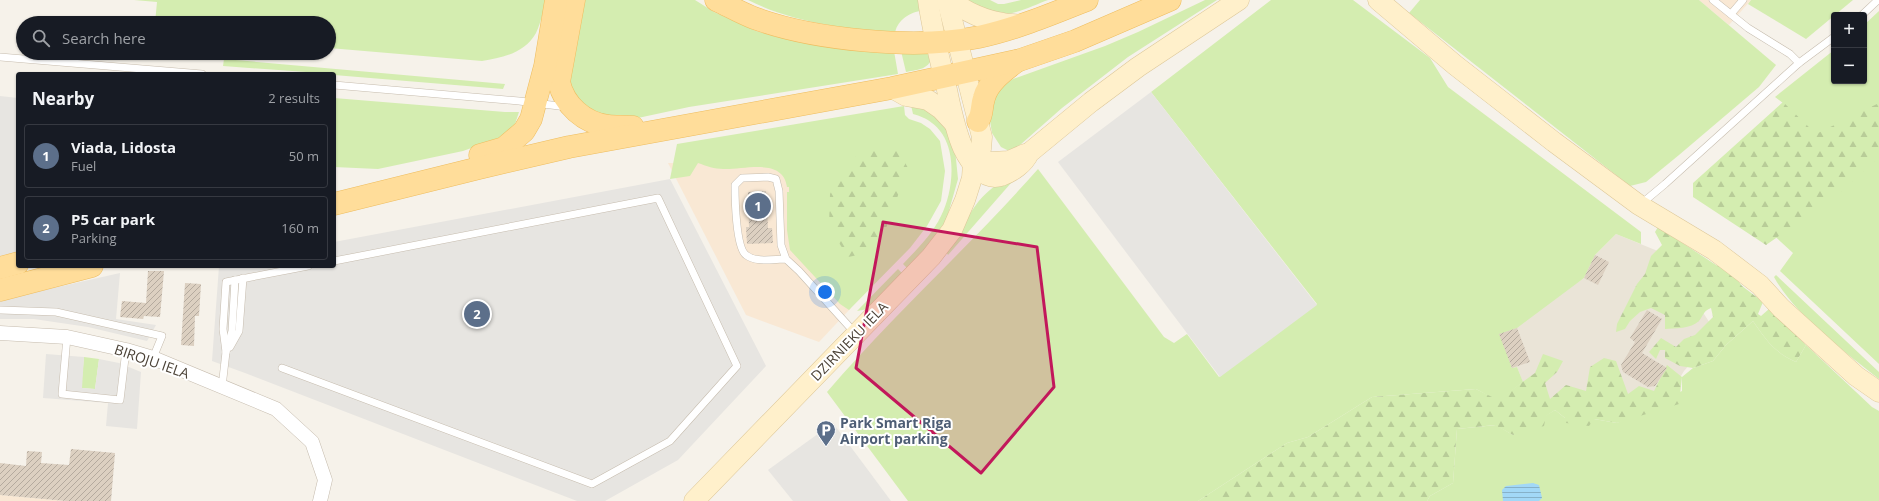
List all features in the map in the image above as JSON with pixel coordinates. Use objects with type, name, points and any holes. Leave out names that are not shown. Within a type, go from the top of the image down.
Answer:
[{"type":"main road","points":[[549,92],[545,66],[556,0]]},
{"type":"main road","points":[[336,203],[368,184],[448,165],[504,148],[524,131],[549,92],[574,0]]},
{"type":"main road","points":[[716,0],[754,18],[785,27],[849,38],[898,43],[957,41],[1009,30],[1087,0]]},
{"type":"main road","points":[[336,203],[486,166],[569,148],[892,88],[1020,60],[1075,41],[1170,0]]},
{"type":"main road","points":[[978,122],[982,115],[984,96],[988,88],[1003,72],[1020,60]]},
{"type":"main road","points":[[549,92],[561,91],[572,108],[589,120],[607,126],[666,129]]},
{"type":"main road","points":[[0,268],[16,264]]},
{"type":"main road","points":[[0,300],[87,268]]},
{"type":"street","points":[[928,0],[954,123],[963,148],[973,163],[1009,161],[1021,154],[1029,153],[1091,102],[1132,72],[1239,0]]},
{"type":"street","name":"DZIRNIEKU IELA","points":[[694,501],[931,257],[952,230],[972,178],[973,163],[980,149],[982,137],[964,72],[947,0]]},
{"type":"street","points":[[952,0],[976,16],[1004,24],[1021,25]]},
{"type":"street","points":[[1378,0],[1455,65],[1639,205],[1714,250],[1760,285],[1787,314],[1856,376],[1879,392]]},
{"type":"street","points":[[892,88],[906,96],[928,100],[941,109],[954,123]]},
{"type":"street","name":"BIROJU IELA","points":[[0,332],[67,337],[126,350],[153,358],[276,409],[312,442],[325,480],[320,501]]},
{"type":"lane","points":[[1714,0],[1748,28],[1790,54],[1799,63]]},
{"type":"lane","points":[[1731,14],[1743,0]]},
{"type":"lane","points":[[1865,12],[1878,0]]},
{"type":"lane","points":[[1639,205],[1665,184],[1799,63],[1831,39]]},
{"type":"lane","points":[[0,57],[16,58]]},
{"type":"lane","points":[[38,60],[182,72]]},
{"type":"lane","points":[[336,85],[549,92],[572,108]]},
{"type":"lane","points":[[786,259],[759,260],[746,256],[739,247],[735,185],[742,178],[768,177],[776,179],[779,191],[781,245],[786,259],[799,271],[856,334]]},
{"type":"lane","points":[[282,368],[592,484],[670,441],[737,366],[658,198],[336,261]]},
{"type":"lane","points":[[226,352],[223,330],[226,282],[297,268]]},
{"type":"lane","points":[[226,352],[239,331],[243,278]]},
{"type":"lane","points":[[222,387],[226,352],[232,331],[235,280]]},
{"type":"lane","points":[[0,300],[162,336],[153,358]]},
{"type":"lane","points":[[67,337],[62,394],[120,400],[126,350]]},
{"type":"highlighted area","points":[[883,222],[1037,247],[1054,387],[981,473],[856,368]]},
{"type":"shaded area","points":[[1699,0],[1751,0],[1729,25]]},
{"type":"shaded area","points":[[1151,92],[1317,305],[1220,377],[1058,162]]},
{"type":"shaded area","points":[[0,96],[16,98],[16,252],[0,256]]},
{"type":"shaded area","points":[[668,163],[794,163],[851,308],[819,342],[746,315]]},
{"type":"shaded area","points":[[670,179],[766,366],[678,460],[605,501],[577,501],[212,361],[219,268],[336,268],[336,242]]},
{"type":"shaded area","points":[[1616,234],[1665,254],[1717,334],[1684,371],[1669,396],[1532,406],[1517,367],[1512,368],[1499,334],[1584,278],[1595,255]]},
{"type":"shaded area","points":[[120,273],[116,319],[156,325],[147,341],[88,327],[34,319],[0,319],[0,300]]},
{"type":"shaded area","points":[[46,354],[84,357],[82,388],[95,389],[99,359],[119,363],[141,372],[137,429],[106,426],[108,403],[43,398]]},
{"type":"shaded area","name":"Park Smart Riga Airport parking","points":[[833,423],[891,501],[793,501],[768,470]]},
{"type":"shaded area","points":[[0,495],[66,501],[0,501]]},
{"type":"green space","points":[[134,0],[547,0],[536,33],[526,45],[505,56],[482,61],[336,49],[336,16],[156,16],[157,2]]},
{"type":"green space","points":[[580,0],[695,0],[714,12],[756,31],[777,37],[894,51],[898,74],[689,107],[624,121],[602,119],[570,92],[569,57]]},
{"type":"green space","points":[[748,0],[919,0],[920,11],[903,19],[900,22],[895,34],[838,27],[801,19],[765,8]]},
{"type":"green space","points":[[963,0],[990,0],[998,4],[1004,4],[1021,0],[1048,0],[1020,11],[998,15],[988,13]]},
{"type":"green space","points":[[1205,0],[1217,0],[1128,57],[1062,108],[1020,145],[1009,151],[1001,147],[992,133],[989,115],[998,89],[1013,79],[1105,46]]},
{"type":"green space","points":[[1271,0],[1353,0],[1430,58],[1448,87],[1641,232],[1641,244],[1616,234],[1595,255],[1584,278],[1517,328],[1500,334],[1512,368],[1517,367],[1523,382],[1498,401],[1476,389],[1372,397],[1308,437],[1287,443],[1198,501],[908,501],[827,392],[879,335],[1038,169],[1164,337],[1174,343],[1187,334],[1219,377],[1317,304],[1151,92]]},
{"type":"green space","points":[[1420,0],[1699,0],[1776,65],[1759,87],[1679,155],[1646,182],[1630,186],[1409,13]]},
{"type":"green space","points":[[1751,0],[1853,0],[1839,12],[1831,12],[1831,18],[1806,39],[1748,4]]},
{"type":"green space","points":[[1879,11],[1879,364],[1780,271],[1793,253],[1707,174],[1783,103],[1775,97],[1831,52],[1831,84],[1867,84],[1867,22]]},
{"type":"green space","points":[[901,51],[927,53],[931,60],[924,68],[906,72]]},
{"type":"green space","points":[[224,60],[235,60],[505,84],[503,89],[336,75],[336,72],[306,72],[223,66]]},
{"type":"green space","points":[[336,98],[519,112],[515,124],[505,136],[463,151],[378,169],[336,167]]},
{"type":"green space","points":[[1783,102],[1816,134],[1879,103],[1879,157],[1835,197],[1766,245],[1693,197],[1693,183]]},
{"type":"green space","points":[[911,105],[918,106],[941,118],[955,149],[958,179],[946,221],[937,236],[908,269],[903,264],[929,236],[941,216],[949,193],[952,167],[947,142],[941,132],[932,123],[921,116],[913,114]]},
{"type":"green space","points":[[904,106],[905,115],[909,119],[921,123],[930,129],[940,141],[945,171],[941,201],[927,226],[910,248],[849,310],[840,304],[790,250],[787,230],[787,192],[789,192],[789,187],[787,187],[784,178],[778,172],[771,168],[761,167],[720,169],[698,163],[690,176],[670,179],[677,144]]},
{"type":"green space","points":[[873,148],[898,150],[908,168],[885,231],[868,253],[848,257],[829,227],[830,194],[849,160]]},
{"type":"green space","points":[[1018,175],[948,255],[946,252],[982,197],[1003,181]]},
{"type":"green space","points":[[1658,227],[1716,265],[1733,274],[1742,286],[1763,302],[1758,314],[1761,316],[1769,309],[1806,345],[1796,362],[1776,350],[1753,321],[1726,345],[1713,361],[1693,368],[1680,366],[1665,358],[1665,350],[1660,350],[1656,359],[1649,352],[1661,338],[1676,347],[1684,339],[1695,335],[1713,317],[1711,308],[1705,312],[1696,324],[1683,328],[1665,329],[1665,315],[1651,308],[1640,312],[1630,321],[1625,329],[1616,332],[1617,324],[1637,284],[1645,274],[1651,256],[1662,245],[1655,232]]},
{"type":"green space","points":[[898,269],[903,274],[868,309],[857,311]]},
{"type":"green space","points":[[1776,275],[1879,372],[1879,379],[1807,319],[1783,291],[1774,277]]},
{"type":"green space","points":[[1753,321],[1776,350],[1796,362],[1806,345],[1872,407],[1879,411],[1879,501],[1427,501],[1430,496],[1453,483],[1457,429],[1496,425],[1513,435],[1555,410],[1565,418],[1594,419],[1617,423],[1682,391],[1682,377],[1693,368],[1713,361],[1726,345]]},
{"type":"green space","points":[[1543,354],[1563,361],[1557,372],[1545,383],[1550,399],[1566,385],[1586,391],[1590,367],[1604,358],[1616,361],[1628,394],[1639,386],[1654,391],[1667,365],[1682,377],[1679,404],[1617,423],[1594,419],[1589,426],[1566,423],[1565,418],[1555,410],[1546,416],[1544,426],[1513,435],[1495,425],[1457,429],[1453,483],[1430,496],[1427,501],[1198,501],[1287,443],[1308,437],[1372,397],[1476,389],[1498,400],[1535,373]]},
{"type":"green space","points":[[84,357],[99,359],[95,389],[81,388]]},
{"type":"water","points":[[1533,483],[1539,485],[1542,498],[1539,501],[1503,501],[1502,490],[1506,486]]},
{"type":"building","points":[[766,191],[768,228],[772,228],[773,243],[747,244],[746,227],[749,227],[748,192]]},
{"type":"building","points":[[1595,255],[1609,262],[1598,285],[1584,278]]},
{"type":"building","points":[[148,271],[164,271],[160,317],[144,316],[143,319],[120,317],[122,301],[146,303]]},
{"type":"building","points":[[185,283],[201,284],[199,316],[195,316],[194,346],[181,345]]},
{"type":"building","points":[[1647,310],[1662,319],[1642,353],[1667,368],[1655,386],[1648,387],[1623,372],[1621,365],[1635,342],[1630,338]]},
{"type":"building","points":[[1517,328],[1530,362],[1512,368],[1499,334]]},
{"type":"building","points":[[71,449],[115,453],[111,501],[66,501],[0,495],[0,463],[26,466],[27,451],[42,452],[41,463],[69,465]]},
{"type":"place","name":"Viada, Lidosta","points":[[758,206]]},
{"type":"place","name":"P5 car park","points":[[477,314]]},
{"type":"place","name":"Park Smart Riga Airport parking","points":[[826,447]]}]
